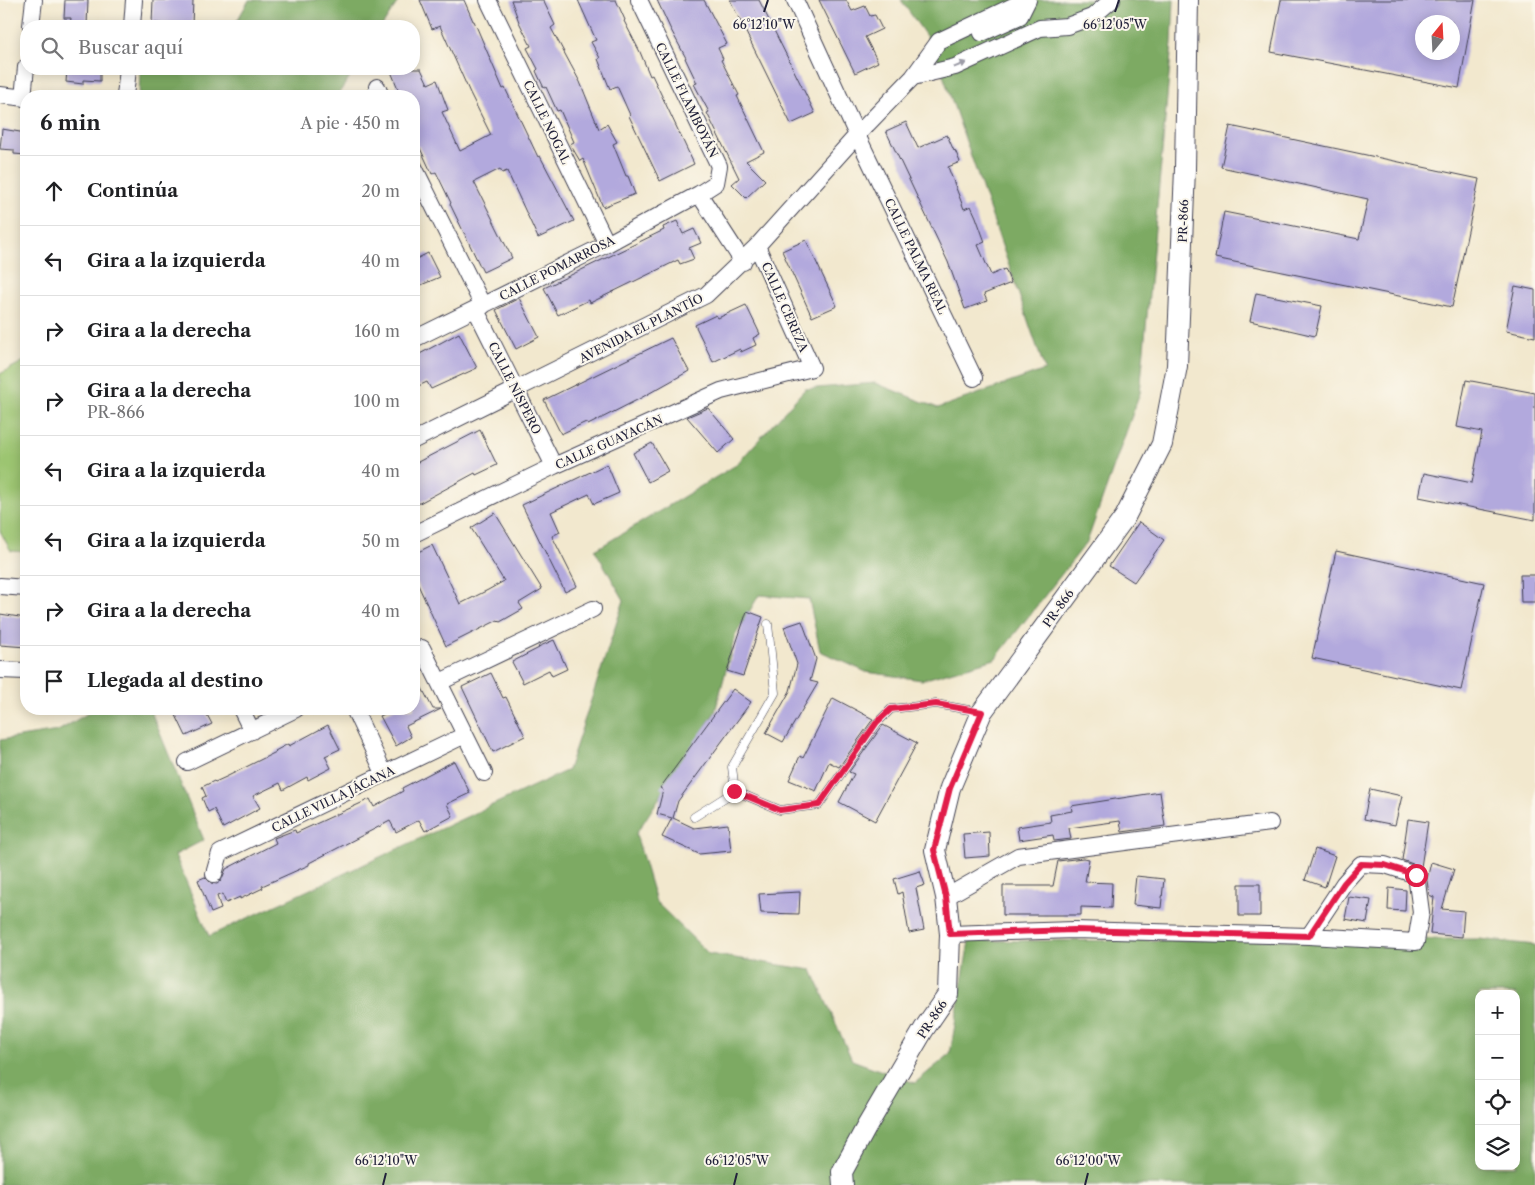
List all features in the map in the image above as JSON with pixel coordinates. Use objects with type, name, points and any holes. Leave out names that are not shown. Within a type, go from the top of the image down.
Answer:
[{"type":"street","points":[[32,20],[34,0]]},
{"type":"street","points":[[132,20],[134,0]]},
{"type":"street","name":"CALLE NOGAL","points":[[488,0],[606,244]]},
{"type":"street","name":"CALLE FLAMBOYÁN","points":[[639,0],[719,166],[716,183],[699,194]]},
{"type":"street","name":"CALLE PALMA REAL","points":[[795,0],[857,135],[974,378]]},
{"type":"street","points":[[1028,0],[1040,28]]},
{"type":"street","name":"AVENIDA EL PLANTÍO","points":[[420,437],[706,295],[743,262],[857,135],[913,77],[939,41],[1028,0]]},
{"type":"street","points":[[913,77],[955,67],[1040,28],[1067,26],[1092,17],[1112,0]]},
{"type":"street","name":"PR-866","points":[[843,1185],[842,1172],[867,1126],[924,1029],[948,994],[950,934],[946,897],[934,850],[950,788],[982,712],[1124,518],[1162,444],[1177,366],[1185,169],[1188,0]]},
{"type":"street","points":[[25,75],[25,90]]},
{"type":"street","points":[[126,90],[128,75]]},
{"type":"street","points":[[0,95],[20,98]]},
{"type":"street","name":"CALLE NÍSPERO","points":[[420,181],[516,390],[554,466]]},
{"type":"street","points":[[699,194],[743,262]]},
{"type":"street","name":"CALLE POMARROSA","points":[[420,336],[606,244],[699,194]]},
{"type":"street","name":"CALLE CEREZA","points":[[757,246],[812,368]]},
{"type":"street","name":"CALLE GUAYACÁN","points":[[420,531],[554,466],[721,391],[812,368]]},
{"type":"street","points":[[0,586],[20,588]]},
{"type":"street","points":[[440,682],[593,609]]},
{"type":"street","points":[[422,648],[484,773]]},
{"type":"street","points":[[0,670],[20,671]]},
{"type":"street","points":[[244,715],[252,731]]},
{"type":"street","points":[[187,762],[284,715]]},
{"type":"street","points":[[357,715],[384,773]]},
{"type":"street","name":"CALLE VILLA JÁCANA","points":[[214,874],[220,853],[465,735]]},
{"type":"street","points":[[946,897],[1018,856],[1270,823]]},
{"type":"street","points":[[950,934],[1074,930],[1309,936],[1416,942],[1421,912],[1416,875],[1385,865],[1361,864],[1344,883],[1309,936]]},
{"type":"lane","points":[[734,791],[732,766],[775,693],[768,624]]},
{"type":"lane","points":[[734,791],[780,810],[819,805],[877,722],[891,709],[936,704],[982,712]]},
{"type":"lane","points":[[694,817],[734,791]]},
{"type":"green space","points":[[249,0],[399,0],[386,20],[237,20]]},
{"type":"green space","points":[[901,0],[1174,0],[1172,43],[1140,393],[1087,542],[995,659],[922,680],[866,672],[820,651],[809,599],[759,595],[735,636],[715,712],[636,834],[656,902],[709,954],[812,970],[852,1060],[915,1083],[950,1054],[969,941],[1479,939],[1535,945],[1535,1185],[0,1185],[0,740],[58,731],[85,715],[152,715],[204,840],[175,855],[209,936],[568,770],[624,600],[595,550],[736,465],[805,389],[875,383],[938,408],[1045,370],[933,46]]},
{"type":"green space","points":[[140,75],[351,75],[341,90],[139,90]]},
{"type":"green space","points":[[20,363],[20,552],[11,551],[0,531],[0,374]]},
{"type":"building","points":[[65,0],[88,0],[87,20],[64,18]]},
{"type":"building","points":[[153,0],[193,0],[192,20],[152,20]]},
{"type":"building","points":[[420,0],[464,0],[503,89],[505,88],[538,157],[540,156],[574,221],[538,238],[507,171],[502,173],[500,169],[474,182],[512,258],[483,272],[436,172],[432,174],[420,148],[420,90],[399,90],[392,75],[420,75],[421,69],[428,84],[437,80],[448,110],[442,112],[460,151],[491,135],[440,26],[432,29]]},
{"type":"building","points":[[511,0],[543,0],[555,25],[551,28],[580,82],[599,129],[607,124],[617,142],[613,144],[635,194],[603,207],[583,159],[580,161],[570,144],[574,142],[560,110],[557,111],[536,71],[538,69],[527,48],[531,46]]},
{"type":"building","points":[[578,0],[616,0],[650,76],[652,75],[694,164],[660,181],[617,86],[610,89],[598,59],[600,58],[591,42],[596,40]]},
{"type":"building","points":[[657,0],[704,0],[727,44],[718,48],[723,59],[721,60],[764,152],[746,161],[765,180],[746,198],[732,184],[739,178],[694,84],[697,83],[686,58]]},
{"type":"building","points":[[730,0],[759,0],[815,113],[791,124]]},
{"type":"building","points":[[819,0],[846,0],[852,11],[865,6],[870,16],[875,15],[882,29],[865,37],[878,62],[855,73]]},
{"type":"building","points":[[1281,0],[1475,0],[1459,88],[1271,52]]},
{"type":"building","points":[[67,75],[100,75],[100,81],[83,80],[83,84],[66,82]]},
{"type":"building","points":[[906,122],[918,148],[947,135],[955,150],[960,162],[948,167],[964,209],[971,206],[976,217],[985,242],[978,245],[991,275],[1005,269],[1011,283],[984,294],[987,301],[965,309],[948,262],[886,131]]},
{"type":"building","points":[[1230,126],[1479,179],[1452,307],[1215,258],[1224,212],[1359,239],[1368,199],[1221,167]]},
{"type":"building","points":[[2,129],[20,132],[20,154],[14,154],[14,150],[0,149]]},
{"type":"building","points":[[677,221],[683,234],[694,229],[701,243],[689,248],[694,259],[680,264],[678,260],[590,303],[589,300],[558,315],[544,288],[664,230],[663,227]]},
{"type":"building","points":[[806,240],[837,306],[812,317],[782,251]]},
{"type":"building","points":[[428,253],[440,277],[420,285],[420,257]]},
{"type":"building","points":[[1515,286],[1535,290],[1535,337],[1506,331]]},
{"type":"building","points":[[1256,293],[1322,306],[1315,336],[1250,321]]},
{"type":"building","points":[[519,298],[539,337],[516,349],[496,310]]},
{"type":"building","points":[[746,305],[760,334],[753,338],[756,345],[741,352],[740,349],[713,362],[695,325],[716,315],[718,318]]},
{"type":"building","points":[[459,333],[477,368],[431,389],[427,382],[420,385],[420,354]]},
{"type":"building","points":[[671,338],[689,371],[588,425],[586,422],[561,434],[544,400]]},
{"type":"building","points":[[1466,380],[1535,393],[1535,520],[1419,497],[1424,473],[1472,483],[1482,432],[1457,427]]},
{"type":"building","points":[[708,408],[734,439],[718,453],[687,417]]},
{"type":"building","points":[[480,430],[497,465],[476,475],[475,473],[420,503],[420,461]]},
{"type":"building","points":[[652,443],[668,471],[648,482],[633,453]]},
{"type":"building","points":[[607,464],[619,493],[594,504],[589,494],[551,512],[560,532],[552,536],[577,586],[565,592],[522,505]]},
{"type":"building","points":[[495,513],[542,589],[519,603],[523,609],[500,622],[498,620],[446,646],[420,589],[420,551],[432,545],[460,604],[504,581],[471,528]]},
{"type":"building","points":[[1139,522],[1164,540],[1134,582],[1109,566]]},
{"type":"building","points":[[1336,551],[1484,583],[1461,690],[1312,658]]},
{"type":"building","points":[[1520,575],[1535,575],[1535,602],[1521,602]]},
{"type":"building","points":[[747,611],[763,617],[743,676],[727,671]]},
{"type":"building","points":[[0,614],[20,617],[20,647],[0,645]]},
{"type":"building","points":[[802,621],[816,659],[810,681],[818,683],[783,742],[766,733],[790,691],[797,664],[784,627]]},
{"type":"building","points":[[554,640],[567,669],[552,676],[549,670],[523,683],[512,662]]},
{"type":"building","points":[[491,673],[503,698],[506,697],[525,736],[493,752],[462,687]]},
{"type":"building","points":[[420,684],[433,709],[441,709],[406,726],[411,737],[396,746],[380,716],[420,715]]},
{"type":"building","points":[[733,689],[751,702],[678,801],[673,818],[694,828],[728,824],[731,851],[699,854],[662,837],[672,818],[657,814],[663,790],[660,788]]},
{"type":"building","points":[[833,698],[873,719],[839,767],[829,762],[816,791],[789,780],[800,756],[803,758]]},
{"type":"building","points":[[176,715],[207,715],[212,724],[186,736]]},
{"type":"building","points":[[328,725],[340,749],[325,756],[331,768],[308,780],[307,777],[283,790],[280,783],[253,796],[260,808],[223,828],[214,809],[208,812],[202,798],[206,796],[202,787],[276,752],[288,744],[289,746]]},
{"type":"building","points":[[883,725],[917,743],[875,821],[839,802],[854,774],[849,772]]},
{"type":"building","points":[[454,761],[470,793],[447,804],[453,816],[425,831],[419,820],[396,832],[390,821],[309,863],[309,865],[262,886],[263,888],[240,899],[240,897],[226,903],[222,894],[217,896],[221,909],[211,913],[198,880],[205,877],[211,883],[217,884],[221,881],[226,869],[276,843],[274,838],[295,830],[296,833],[370,799],[374,807],[403,791],[402,788]]},
{"type":"building","points":[[1370,789],[1402,796],[1395,825],[1364,819]]},
{"type":"building","points":[[1160,792],[1165,826],[1122,832],[1120,821],[1069,828],[1071,839],[1054,841],[1053,835],[1019,840],[1017,827],[1051,822],[1050,815],[1072,811],[1071,806]]},
{"type":"building","points":[[1408,819],[1428,822],[1421,867],[1402,860]]},
{"type":"building","points":[[989,832],[990,856],[965,858],[963,834]]},
{"type":"building","points":[[1315,849],[1335,856],[1325,887],[1305,880]]},
{"type":"building","points":[[1089,859],[1085,882],[1112,883],[1111,908],[1081,907],[1081,915],[1003,915],[1003,886],[1053,886],[1058,861]]},
{"type":"building","points":[[1431,862],[1454,869],[1442,909],[1464,911],[1462,937],[1430,934],[1434,897],[1429,895],[1427,880]]},
{"type":"building","points":[[920,871],[925,885],[916,888],[924,930],[909,933],[902,892],[898,894],[894,879]]},
{"type":"building","points":[[1136,876],[1164,879],[1161,908],[1133,905]]},
{"type":"building","points":[[1239,884],[1260,884],[1260,916],[1239,916]]},
{"type":"building","points":[[1389,888],[1406,890],[1405,911],[1388,910]]},
{"type":"building","points":[[800,892],[799,914],[761,913],[759,894]]},
{"type":"building","points":[[1349,897],[1371,900],[1367,923],[1345,919]]},
{"type":"route","points":[[734,791],[780,810],[819,805],[877,722],[891,709],[936,704],[982,712],[950,788],[934,850],[946,897],[950,934],[1074,930],[1309,936],[1344,883],[1361,864],[1385,865],[1416,875]]}]
